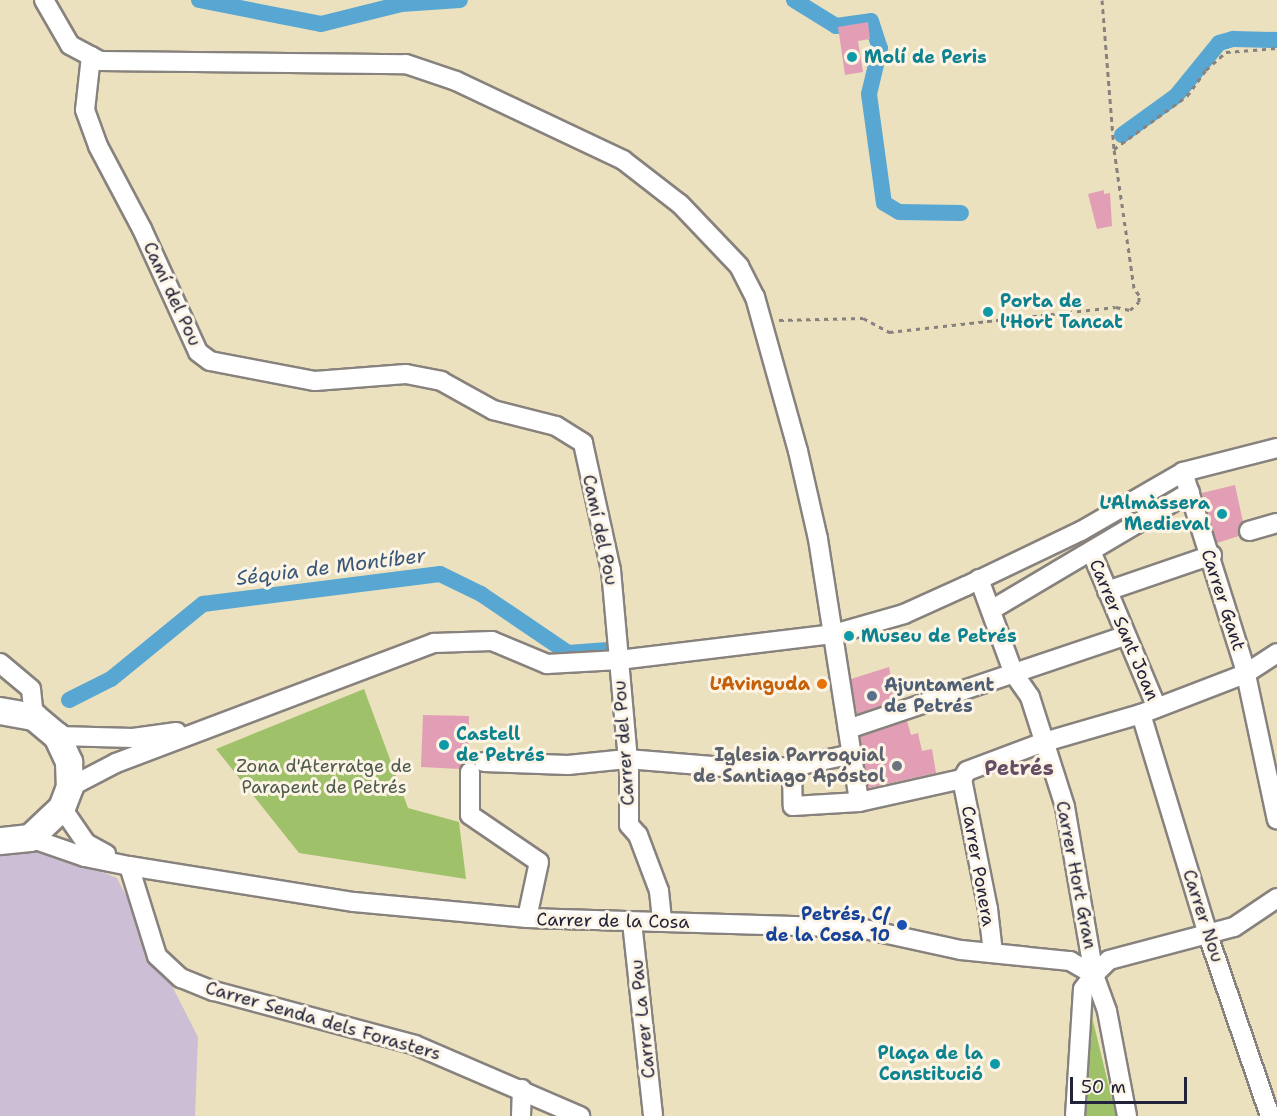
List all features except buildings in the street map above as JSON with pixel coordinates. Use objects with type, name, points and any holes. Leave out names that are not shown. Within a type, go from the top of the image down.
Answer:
[{"type":"main road","points":[[0,841],[30,838],[66,798],[69,762],[57,736],[34,717],[3,707]]},
{"type":"street","points":[[44,0],[70,45],[100,62],[406,64],[456,81],[623,160],[681,204],[740,266],[762,321],[798,451],[834,634],[860,802]]},
{"type":"street","name":"Camí del Pou","points":[[91,56],[85,110],[98,146],[142,229],[198,352],[210,362],[315,381],[406,374],[441,381],[493,410],[556,426],[583,443],[611,570],[619,660]]},
{"type":"street","points":[[66,798],[116,763],[434,644],[492,641],[547,664],[619,660],[834,634],[904,614],[1081,531],[1183,472],[1277,448]]},
{"type":"street","name":"Carrer Gant","points":[[1183,472],[1212,555],[1245,674],[1277,820]]},
{"type":"street","points":[[993,609],[1190,492]]},
{"type":"street","points":[[1249,531],[1277,523]]},
{"type":"street","name":"Carrer Sant Joan","points":[[1091,551],[1125,636],[1149,711]]},
{"type":"street","points":[[1107,591],[1212,555]]},
{"type":"street","name":"Carrer Hort Gran","points":[[979,579],[993,609],[1014,674],[1030,697],[1065,807],[1094,975],[1110,1030],[1127,1116]]},
{"type":"street","points":[[848,729],[1125,636]]},
{"type":"street","points":[[792,767],[793,806],[860,802],[962,780],[967,771],[1045,742],[1149,711],[1245,674],[1277,653]]},
{"type":"street","name":"Carrer del Pou","points":[[619,660],[627,759],[629,825],[638,835],[659,891],[662,921]]},
{"type":"street","points":[[0,663],[31,689],[34,717]]},
{"type":"street","name":"Carrer Nou","points":[[1149,711],[1208,934],[1270,1116]]},
{"type":"street","points":[[57,736],[133,738],[208,728]]},
{"type":"street","points":[[527,918],[539,862],[470,815],[477,767],[568,765],[627,759],[749,769],[792,767],[852,754]]},
{"type":"street","name":"Carrer Ponera","points":[[962,780],[988,909],[993,953]]},
{"type":"street","name":"Carrer de la Cosa","points":[[66,798],[86,843],[129,866]]},
{"type":"street","name":"Carrer de la Cosa","points":[[30,838],[85,857],[129,866],[354,902],[527,918],[860,928],[961,950],[1070,961],[1094,975]]},
{"type":"street","name":"Carrer Senda dels Forasters","points":[[129,866],[157,956],[181,978],[214,991],[415,1045],[522,1089],[580,1116]]},
{"type":"street","points":[[1075,1116],[1083,989],[1094,975],[1109,960],[1234,927],[1277,898]]},
{"type":"street","name":"Carrer La Pau","points":[[632,922],[653,1116]]},
{"type":"street","points":[[1080,1031],[1098,1026],[1110,1030]]},
{"type":"street","points":[[521,1116],[522,1089]]},
{"type":"path","points":[[762,321],[863,318],[889,332],[1116,307],[1130,310],[1139,302],[1139,295],[1134,288],[1114,149],[1102,0]]},
{"type":"path","points":[[1114,149],[1186,96],[1206,70],[1226,52],[1277,48]]},
{"type":"shaded area","points":[[48,850],[117,878],[198,1037],[195,1116],[0,1116],[0,855]]},
{"type":"green space","name":"Zona d'Aterratge de Parapent de Petrés","points":[[364,689],[408,808],[459,822],[466,879],[299,853],[216,749]]},
{"type":"green space","points":[[1088,1000],[1116,1116],[1082,1116]]},
{"type":"waterway","points":[[199,0],[321,24],[401,4],[460,0]]},
{"type":"waterway","points":[[794,0],[836,26],[871,21],[880,48],[869,94],[884,203],[899,212],[961,213]]},
{"type":"waterway","points":[[1122,135],[1176,96],[1219,43],[1233,39],[1277,40]]},
{"type":"waterway","name":"Séquia de Montíber","points":[[69,700],[111,679],[203,604],[440,574],[481,594],[568,653],[608,650]]},
{"type":"place","name":"Molí de Peris","points":[[852,57]]},
{"type":"place","name":"Porta de l'Hort Tancat","points":[[988,312]]},
{"type":"place","name":"L'Almàssera Medieval","points":[[1222,514]]},
{"type":"place","name":"Museu de Petrés","points":[[849,636]]},
{"type":"place","name":"L'Avinguda","points":[[822,684]]},
{"type":"place","name":"Ajuntament de Petrés","points":[[872,696]]},
{"type":"place","name":"Castell de Petrés","points":[[444,745]]},
{"type":"place","name":"Iglesia Parroquial de Santiago Apóstol","points":[[897,766]]},
{"type":"place","name":"Petrés, C/ de la Cosa 10","points":[[902,925]]},
{"type":"place","name":"Plaça de la Constitució","points":[[995,1064]]},
{"type":"district","name":"Petrés","points":[[1019,768]]}]
